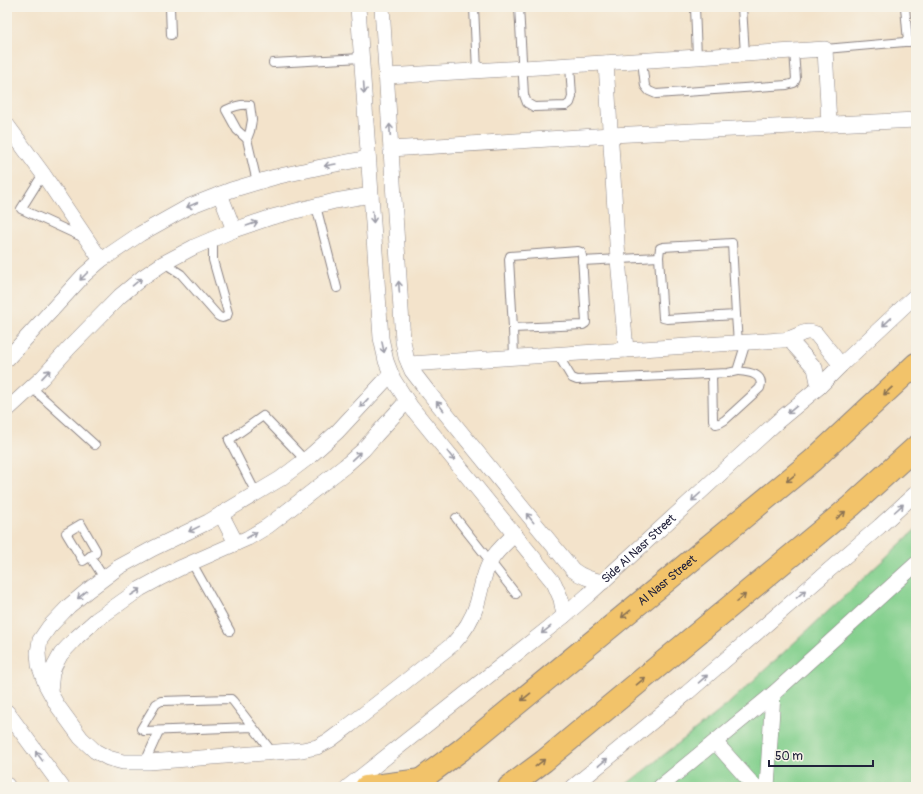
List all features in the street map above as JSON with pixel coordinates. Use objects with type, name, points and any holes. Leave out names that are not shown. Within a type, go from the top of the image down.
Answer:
[{"type":"main road","name":"Al Nasr Street","points":[[416,783],[473,740],[812,461],[916,364]]},
{"type":"main road","points":[[509,787],[544,761],[851,506],[916,447]]},
{"type":"main road","points":[[366,787],[416,783]]},
{"type":"street","points":[[358,7],[381,338],[386,361],[391,374],[407,401],[554,583],[561,599],[564,616]]},
{"type":"street","points":[[382,7],[403,341],[406,357],[412,371],[429,393],[573,570],[594,581],[603,582]]},
{"type":"street","points":[[387,76],[825,49],[829,124]]},
{"type":"street","points":[[606,63],[618,259],[626,350]]},
{"type":"street","points":[[391,149],[916,120]]},
{"type":"street","points":[[7,125],[44,174],[102,260]]},
{"type":"street","points":[[7,359],[84,276],[102,260],[140,234],[184,209],[231,190],[275,177],[368,158]]},
{"type":"street","points":[[220,194],[234,230]]},
{"type":"street","points":[[7,410],[43,378],[74,342],[120,296],[164,262],[216,237],[272,217],[335,201],[371,195]]},
{"type":"street","name":"Side Al Nasr Street","points":[[348,787],[564,616],[778,421],[819,386],[916,295]]},
{"type":"street","points":[[409,364],[742,343],[791,339],[802,333],[811,332],[816,334],[841,364]]},
{"type":"street","points":[[791,339],[794,345],[814,368],[819,386]]},
{"type":"street","points":[[391,374],[337,432],[305,460],[280,479],[208,522],[119,567],[69,606],[49,627],[40,640],[38,653],[39,665],[46,684],[57,705],[81,738],[95,751],[108,758],[123,762],[145,762],[302,750],[330,740],[453,644],[471,620],[490,562],[499,550],[515,534]]},
{"type":"street","points":[[50,691],[52,672],[61,654],[76,637],[92,624],[140,589],[162,577],[248,538],[268,526],[345,466],[363,450],[407,401]]},
{"type":"street","points":[[573,787],[693,688],[916,493]]},
{"type":"street","points":[[221,514],[236,543]]},
{"type":"street","points":[[526,547],[542,532]]},
{"type":"street","points":[[660,787],[773,694],[916,564]]},
{"type":"street","points":[[40,640],[42,648],[46,654],[54,656],[61,654]]},
{"type":"street","points":[[767,787],[773,694]]},
{"type":"street","points":[[7,712],[62,787]]},
{"type":"street","points":[[715,742],[755,787]]},
{"type":"lane","points":[[170,7],[171,35]]},
{"type":"lane","points":[[474,7],[477,71]]},
{"type":"lane","points":[[520,7],[524,95],[527,103],[534,108],[566,106],[570,103],[572,97],[570,65]]},
{"type":"lane","points":[[695,7],[697,57]]},
{"type":"lane","points":[[742,7],[745,54]]},
{"type":"lane","points":[[825,49],[912,41],[905,7]]},
{"type":"lane","points":[[642,60],[645,86],[649,91],[656,94],[787,85],[794,82],[796,79],[794,51]]},
{"type":"lane","points":[[273,63],[361,58]]},
{"type":"lane","points":[[248,139],[257,182]]},
{"type":"lane","points":[[44,174],[21,209],[87,239]]},
{"type":"lane","points":[[316,206],[337,288]]},
{"type":"lane","points":[[164,262],[181,274],[218,316],[224,318],[228,313],[213,260],[213,245],[216,237]]},
{"type":"lane","points":[[736,315],[664,318],[659,257],[660,248],[663,246],[732,243],[736,315],[742,343],[737,371]]},
{"type":"lane","points":[[513,328],[586,323],[582,261],[580,252],[510,256],[514,358]]},
{"type":"lane","points":[[582,261],[659,257]]},
{"type":"lane","points":[[558,355],[572,378],[577,380],[712,374],[737,371],[755,374],[760,380],[760,388],[725,420],[716,424],[713,420],[712,374]]},
{"type":"lane","points":[[32,388],[95,445]]},
{"type":"lane","points":[[256,493],[229,440],[263,416],[305,460]]},
{"type":"lane","points":[[456,518],[516,594]]},
{"type":"lane","points":[[90,556],[104,578]]},
{"type":"lane","points":[[192,563],[230,631]]},
{"type":"lane","points":[[253,727],[159,731],[144,731],[141,729],[156,704],[162,701],[231,699],[253,727],[272,752]]},
{"type":"lane","points":[[145,762],[159,731]]},
{"type":"green space","points":[[916,529],[916,787],[623,787],[726,706]]}]
